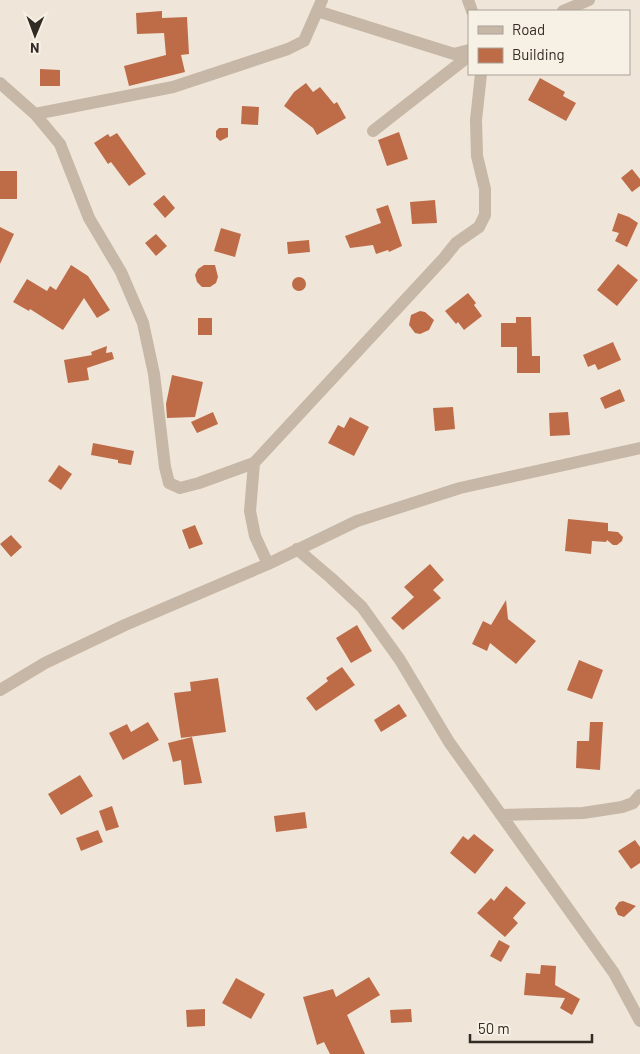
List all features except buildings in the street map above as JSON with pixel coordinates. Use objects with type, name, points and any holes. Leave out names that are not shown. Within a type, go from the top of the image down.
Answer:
[{"type":"street","points":[[565,10],[589,0]]},
{"type":"street","points":[[35,114],[173,87],[288,49],[304,41],[319,5],[454,54],[468,50]]},
{"type":"street","points":[[373,131],[468,57]]},
{"type":"street","points":[[0,83],[35,114],[60,144],[89,218],[121,272],[143,323],[154,374],[165,467],[169,483],[180,488],[199,484],[254,463],[456,243],[478,226],[485,215],[485,189],[477,156],[476,120],[481,75]]},
{"type":"street","points":[[0,690],[45,663],[268,564],[357,521],[460,488],[640,448]]},
{"type":"street","points":[[254,463],[250,511],[255,536],[268,564]]},
{"type":"street","points":[[296,550],[331,578],[362,607],[400,660],[449,742],[614,973],[640,1021]]},
{"type":"street","points":[[501,814],[583,813],[622,808],[633,803],[640,795]]}]
